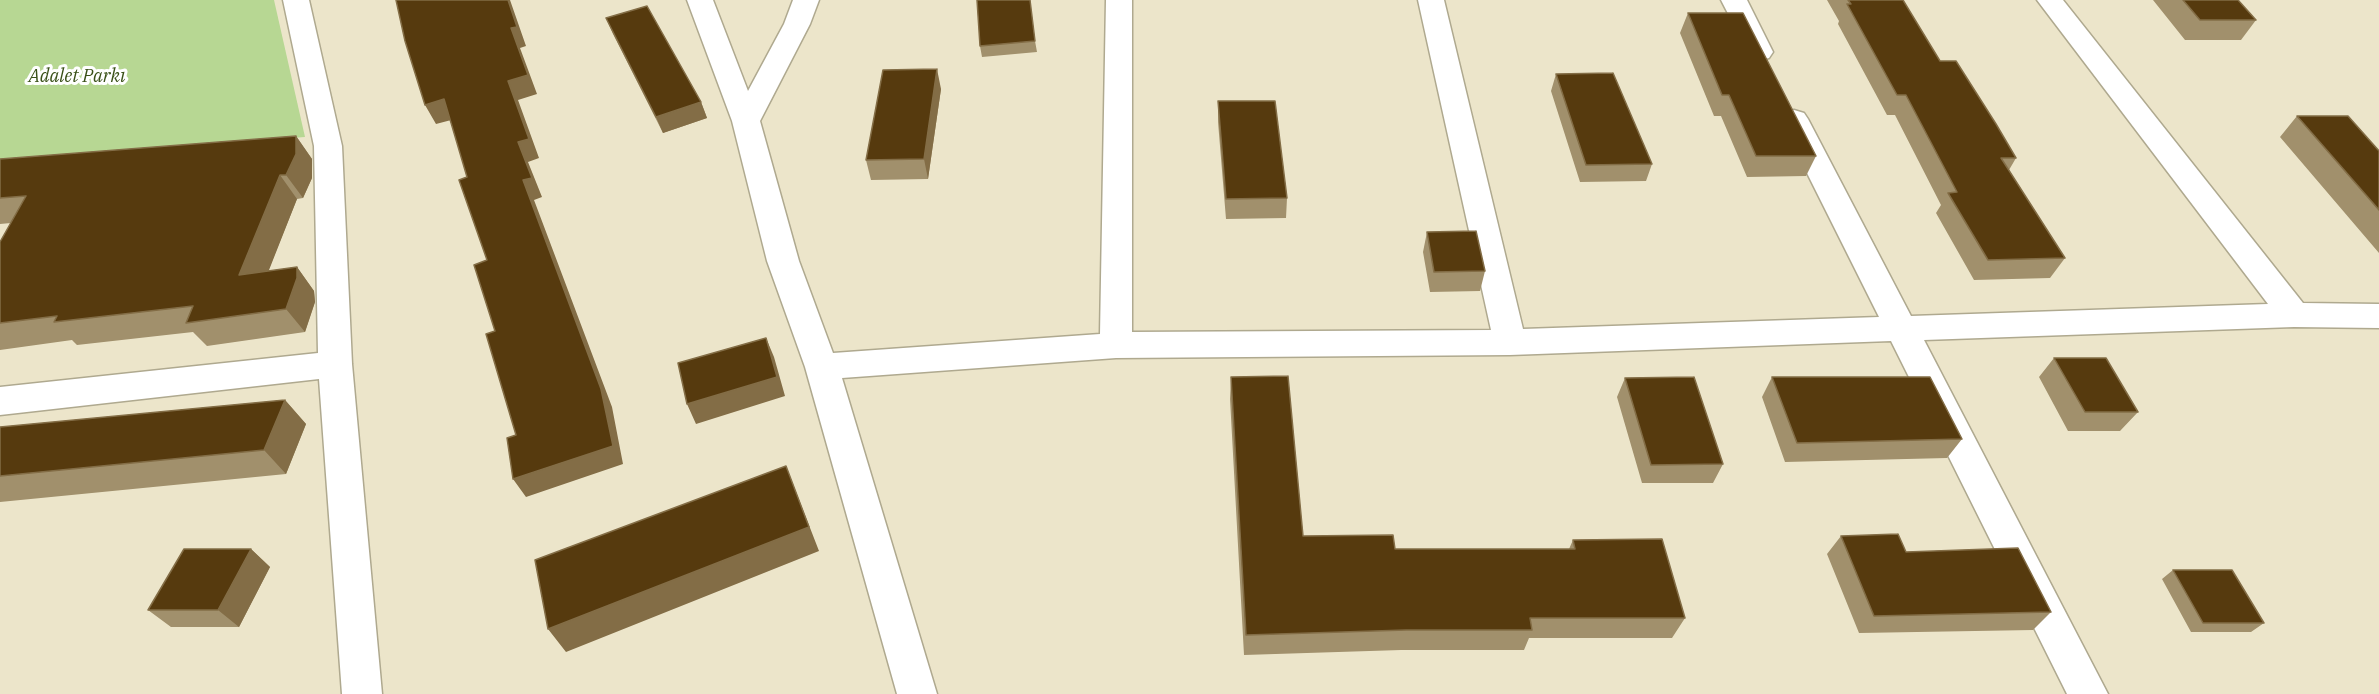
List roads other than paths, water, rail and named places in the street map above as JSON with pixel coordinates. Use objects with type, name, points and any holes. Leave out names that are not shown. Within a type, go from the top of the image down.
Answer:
[{"type":"street","points":[[296,0],[316,147],[362,694]]},
{"type":"street","points":[[700,0],[746,122],[783,261],[822,367],[917,694]]},
{"type":"street","points":[[746,122],[797,24],[806,0]]},
{"type":"street","points":[[1116,345],[1119,0]]},
{"type":"street","points":[[1431,0],[1510,342]]},
{"type":"street","points":[[1734,0],[2088,694]]},
{"type":"street","points":[[2050,0],[2294,315]]},
{"type":"street","points":[[822,367],[1116,345],[1510,342],[2294,315],[2379,316]]},
{"type":"street","points":[[0,400],[335,364]]},
{"type":"park label","name":"Adalet Parkı","points":[[77,77]]}]
